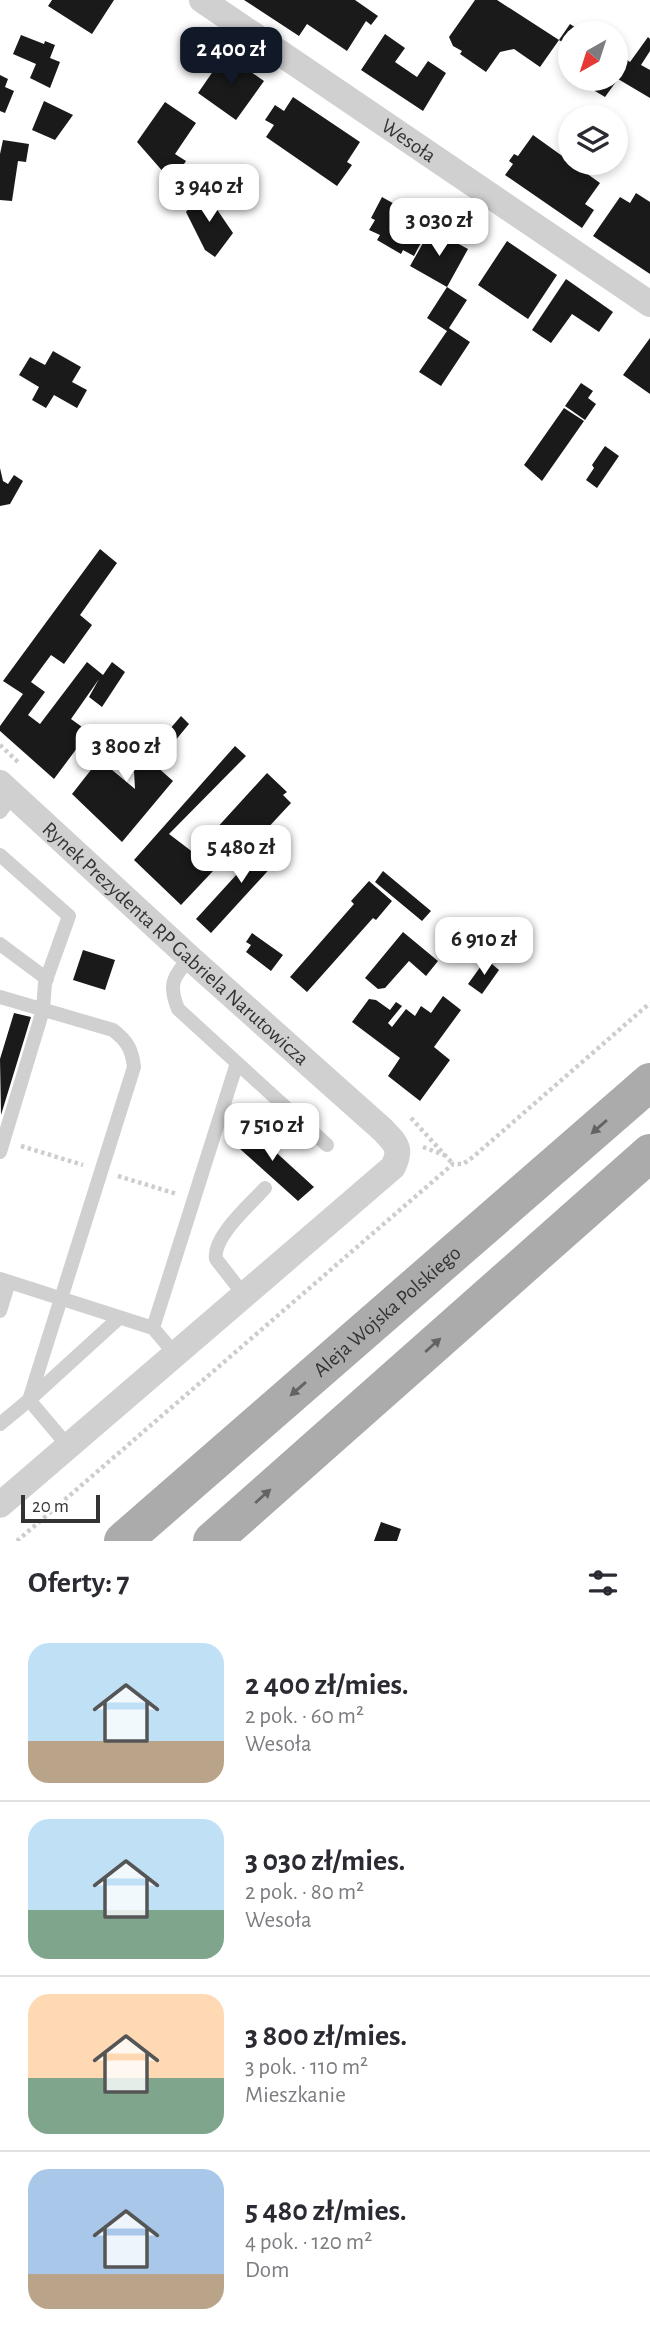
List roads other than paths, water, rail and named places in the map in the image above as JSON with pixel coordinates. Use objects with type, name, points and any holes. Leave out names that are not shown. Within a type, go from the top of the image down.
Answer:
[{"type":"main road","name":"Aleja Wojska Polskiego","points":[[123,1541],[650,1082]]},
{"type":"main road","points":[[212,1541],[650,1153]]},
{"type":"street","name":"Wesoła","points":[[202,0],[650,304]]},
{"type":"street","name":"Rynek Prezydenta RP Gabriela Narutowicza","points":[[4,797],[190,958],[396,1144],[398,1156],[393,1167],[244,1295]]},
{"type":"street","points":[[0,1505],[244,1295]]},
{"type":"lane","points":[[0,855],[69,916],[47,979],[43,1010],[0,1152]]},
{"type":"lane","points":[[0,944],[47,979]]},
{"type":"lane","points":[[190,958],[176,974],[173,984],[173,995],[178,1009],[327,1145]]},
{"type":"lane","points":[[0,997],[113,1030],[124,1038],[132,1049],[134,1067],[29,1400]]},
{"type":"lane","points":[[153,1328],[237,1063]]},
{"type":"lane","points":[[244,1295],[216,1259],[215,1252],[220,1239],[265,1188]]},
{"type":"lane","points":[[0,1311],[4,1281],[153,1328],[175,1354]]},
{"type":"lane","points":[[0,1424],[119,1318]]},
{"type":"lane","points":[[29,1400],[68,1446]]}]
